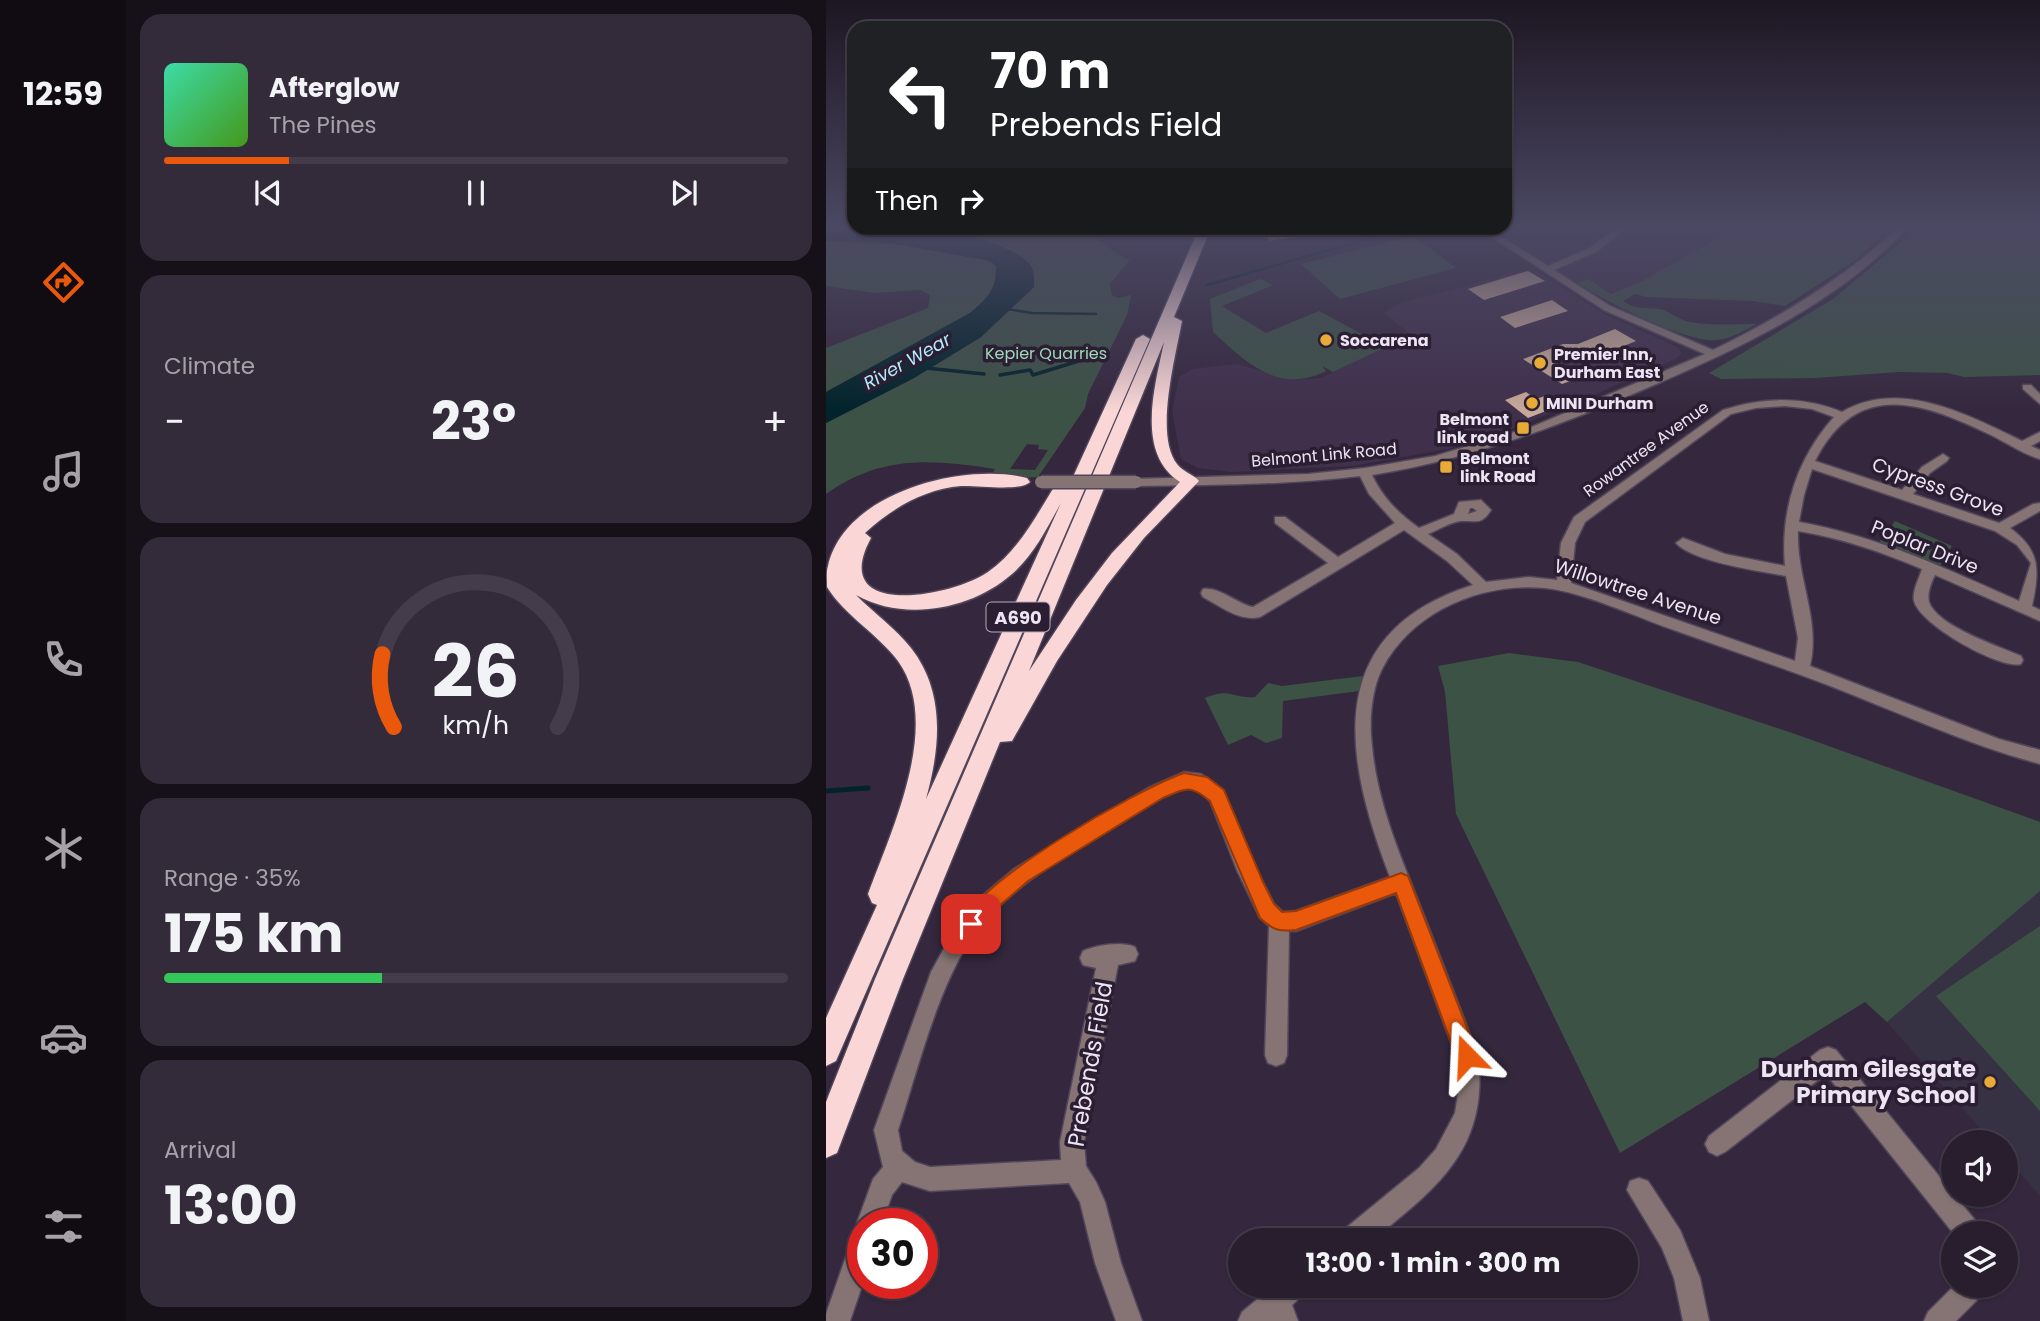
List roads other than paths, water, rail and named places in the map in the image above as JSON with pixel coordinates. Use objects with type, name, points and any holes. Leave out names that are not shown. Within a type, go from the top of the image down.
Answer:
[{"type":"highway","name":"A690","points":[[826,1051],[1165,289]]},
{"type":"highway","name":"A690","points":[[826,1142],[888,979],[1180,289]]},
{"type":"highway","points":[[956,819],[1037,674],[1072,622],[1137,535],[1190,481],[1173,470],[1167,462],[1159,405],[1184,289]]},
{"type":"highway","points":[[1010,482],[923,497],[882,519],[854,547],[849,563],[850,577],[859,589],[875,598],[896,603],[946,599],[994,579],[1025,550],[1056,496],[1094,444]]},
{"type":"highway","points":[[844,1006],[923,766],[928,718],[925,697],[910,662],[836,587],[832,565],[853,530],[875,511],[896,499],[914,491],[952,482],[1010,482]]},
{"type":"street","points":[[1576,289],[1607,308],[1713,354]]},
{"type":"street","name":"Belmont Link Road","points":[[1010,482],[1282,479],[1364,472],[1443,458],[1494,445],[1583,412],[1713,354],[1790,315],[1832,289]]},
{"type":"street","points":[[2027,387],[2040,401]]},
{"type":"street","points":[[1801,670],[1806,640],[1793,572],[1792,525],[1808,463],[1842,416],[1860,406],[1887,400],[1915,403],[1947,411],[2040,455]]},
{"type":"street","name":"Rowantree Avenue","points":[[1564,586],[1568,543],[1579,520],[1727,412],[1747,404],[1772,402],[1821,407],[1842,416]]},
{"type":"street","points":[[2022,446],[2040,436]]},
{"type":"street","points":[[1905,495],[1926,470],[1947,460],[1930,452]]},
{"type":"street","name":"Cypress Grove","points":[[1808,463],[2000,528],[2022,541],[2038,562],[2031,591],[2023,609]]},
{"type":"street","points":[[1364,472],[1379,503],[1473,575],[1482,586]]},
{"type":"street","points":[[2000,528],[2036,505]]},
{"type":"street","points":[[1418,534],[1460,517]]},
{"type":"street","points":[[1280,520],[1337,564]]},
{"type":"street","points":[[1208,593],[1239,610],[1255,613],[1404,524]]},
{"type":"street","name":"Poplar Drive","points":[[1792,525],[1835,534],[1930,568],[2040,616]]},
{"type":"street","points":[[1680,543],[1726,561],[1793,572]]},
{"type":"street","points":[[1930,568],[1920,598],[1924,610],[1959,635],[2015,660]]},
{"type":"street","name":"Willowtree Avenue","points":[[1366,1228],[1422,1184],[1450,1149],[1465,1115],[1470,1089],[1467,1056],[1383,834],[1365,769],[1362,727],[1370,677],[1383,649],[1399,630],[1446,600],[1482,586],[1527,581],[1564,586],[1801,670],[1996,745],[2040,757]]},
{"type":"street","points":[[875,1208],[882,1188],[900,1166],[891,1158],[886,1130],[938,979],[960,939],[982,908],[1021,875],[1156,792],[1184,780],[1201,782],[1217,796],[1261,900],[1267,911],[1279,922],[1276,1055]]},
{"type":"street","points":[[1279,922],[1296,920],[1401,882]]},
{"type":"street","name":"Prebends Field","points":[[1109,956],[1072,1142],[1074,1171],[1084,1181],[1090,1196],[1109,1267],[1129,1321]]},
{"type":"street","points":[[1717,1144],[1828,1058],[1960,1221]]},
{"type":"street","name":"Prebends Field","points":[[900,1166],[908,1172],[930,1179],[1074,1171]]},
{"type":"street","points":[[1639,1190],[1671,1239],[1687,1278],[1696,1321]]},
{"type":"street","points":[[837,1321],[847,1292]]},
{"type":"street","points":[[1937,1321],[1961,1298]]},
{"type":"street","points":[[1251,1321],[1285,1303]]},
{"type":"water","name":"River Wear","points":[[992,289],[1032,289],[981,337],[914,378],[826,423],[826,392],[970,313]]},
{"type":"waterway","points":[[1007,309],[1032,313],[1096,314]]},
{"type":"waterway","points":[[1000,375],[1030,370],[1033,375],[1082,360]]},
{"type":"waterway","name":"River Wear","points":[[926,368],[984,374]]},
{"type":"waterway","points":[[826,791],[868,788]]},
{"type":"place","name":"Soccarena","points":[[1326,340]]},
{"type":"place","name":"Premier Inn, Durham East","points":[[1540,363]]},
{"type":"place","name":"MINI Durham","points":[[1532,403]]},
{"type":"place","name":"Belmont link road","points":[[1523,428]]},
{"type":"place","name":"Belmont link Road","points":[[1446,467]]},
{"type":"place","name":"Durham Gilesgate Primary School","points":[[1990,1082]]},
{"type":"park label","name":"Kepier Quarries","points":[[1046,353]]}]
